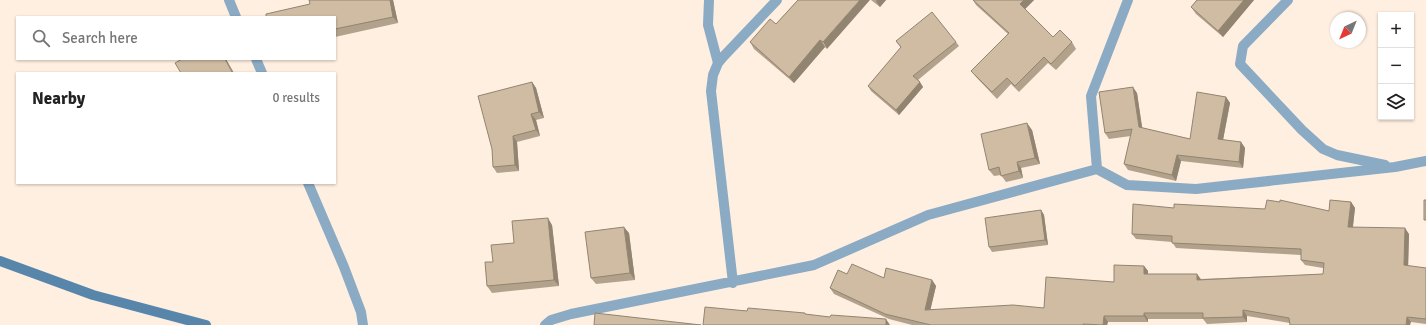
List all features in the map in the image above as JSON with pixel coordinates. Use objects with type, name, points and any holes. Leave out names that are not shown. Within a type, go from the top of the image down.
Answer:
[{"type":"main road","points":[[0,261],[93,295],[206,325]]},
{"type":"street","points":[[228,0],[236,16]]},
{"type":"street","points":[[709,0],[708,25],[718,63]]},
{"type":"street","points":[[733,283],[712,91],[713,75],[718,63],[777,0]]},
{"type":"street","points":[[1097,169],[1091,96],[1128,0]]},
{"type":"street","points":[[1288,0],[1243,46],[1240,64],[1302,130],[1322,149],[1337,155],[1395,167]]},
{"type":"street","points":[[256,60],[262,72]]},
{"type":"street","points":[[545,325],[551,320],[571,314],[733,283],[814,265],[928,215],[1097,169],[1127,185],[1196,189],[1395,167],[1426,161]]},
{"type":"street","points":[[308,184],[347,273],[361,312],[363,325]]},
{"type":"building","points":[[309,0],[390,0],[393,17],[336,29],[336,16],[266,16],[266,14],[310,4]]},
{"type":"building","points":[[798,0],[860,0],[823,42],[820,40],[789,77],[750,42],[770,19],[776,24]]},
{"type":"building","points":[[973,0],[1024,0],[1020,4],[1053,37],[1060,30],[1072,42],[1051,64],[1044,57],[1015,86],[1007,78],[992,92],[971,71],[1009,33]]},
{"type":"building","points":[[1197,0],[1244,0],[1218,31],[1191,7]]},
{"type":"building","points":[[932,12],[956,42],[913,76],[920,82],[896,110],[868,86],[901,47],[896,41]]},
{"type":"building","points":[[180,60],[226,60],[232,72],[180,72],[175,63]]},
{"type":"building","points":[[532,82],[539,112],[531,114],[536,130],[513,136],[515,165],[493,167],[492,149],[478,96]]},
{"type":"building","points":[[1133,87],[1139,127],[1190,139],[1197,92],[1226,97],[1218,139],[1241,142],[1239,162],[1177,155],[1172,175],[1124,164],[1132,129],[1105,133],[1099,92]]},
{"type":"building","points":[[1027,123],[1035,158],[1017,162],[1019,171],[1001,176],[999,167],[989,170],[981,134]]},
{"type":"building","points":[[1267,200],[1280,202],[1280,200],[1329,211],[1330,200],[1351,202],[1348,227],[1405,228],[1404,265],[1426,268],[1426,319],[1407,317],[1406,325],[1290,325],[1289,318],[1243,310],[1243,317],[1203,318],[1203,313],[1144,313],[1144,316],[1104,316],[1103,325],[931,325],[885,314],[830,288],[838,270],[847,274],[852,264],[884,278],[886,268],[932,280],[925,310],[1013,305],[1044,308],[1046,277],[1114,282],[1114,265],[1144,266],[1144,274],[1197,274],[1197,280],[1323,274],[1324,263],[1301,260],[1301,249],[1172,243],[1172,236],[1132,234],[1133,204],[1174,208],[1174,204],[1265,209]]},
{"type":"building","points":[[1424,200],[1426,200],[1426,220],[1424,220]]},
{"type":"building","points":[[1041,210],[1045,240],[989,247],[985,218]]},
{"type":"building","points":[[548,218],[554,280],[487,286],[485,262],[493,262],[491,245],[514,243],[512,221]]},
{"type":"building","points":[[624,227],[630,273],[591,278],[585,232]]},
{"type":"building","points":[[705,307],[747,311],[748,308],[805,313],[830,317],[831,315],[886,319],[886,325],[703,325]]},
{"type":"building","points":[[595,313],[701,325],[594,325]]}]
